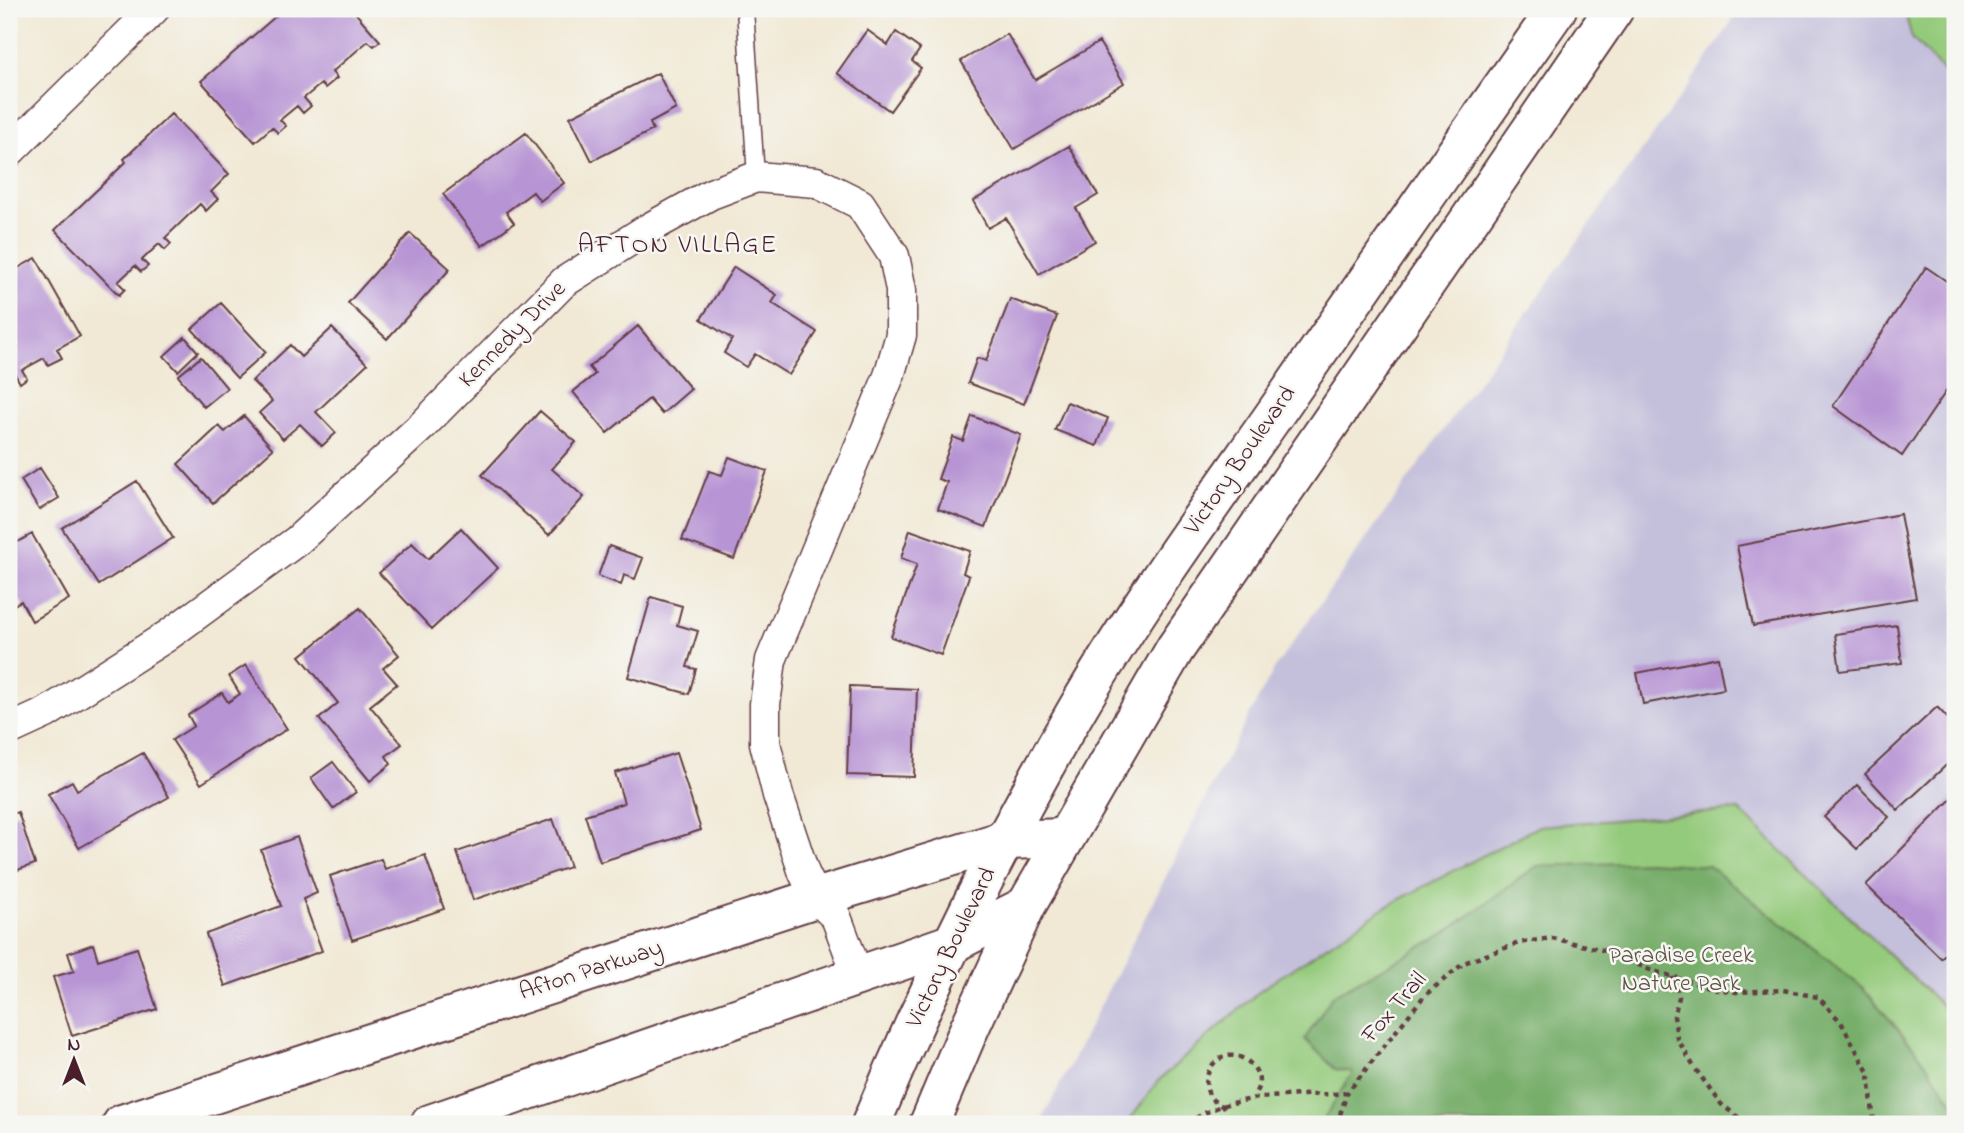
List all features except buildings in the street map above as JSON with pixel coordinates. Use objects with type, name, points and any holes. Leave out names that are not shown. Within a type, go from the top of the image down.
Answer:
[{"type":"main road","name":"Victory Boulevard","points":[[871,1124],[903,1048],[953,943],[1005,840],[1077,710],[1146,599],[1557,9]]},
{"type":"main road","name":"Victory Boulevard","points":[[929,1124],[1026,906],[1175,649],[1614,9]]},
{"type":"main road","name":"Afton Parkway","points":[[147,1120],[816,898],[1005,840],[1063,838]]},
{"type":"main road","points":[[430,1124],[953,943],[1026,906]]},
{"type":"street","points":[[9,152],[154,9]]},
{"type":"street","name":"Kennedy Drive","points":[[9,730],[46,713],[167,636],[298,540],[422,426],[564,282],[711,194],[756,177],[816,182],[860,204],[894,256],[901,290],[901,335],[889,376],[819,538],[771,660],[765,704],[765,743],[778,795],[804,873],[816,898],[836,916],[858,976]]},
{"type":"lane","points":[[745,9],[756,177]]},
{"type":"path","name":"Fox Trail","points":[[1337,1124],[1347,1093],[1424,996],[1464,962],[1519,943],[1552,938],[1607,951],[1672,977],[1736,992],[1783,990],[1818,997],[1841,1022],[1869,1074],[1874,1124]]},
{"type":"path","points":[[1672,977],[1679,998],[1674,1016],[1676,1038],[1721,1104],[1747,1124]]},
{"type":"path","points":[[1224,1107],[1211,1098],[1205,1082],[1211,1066],[1224,1056],[1240,1056],[1254,1066],[1259,1082],[1254,1098]]},
{"type":"path","points":[[1188,1124],[1202,1113],[1254,1098],[1347,1093]]},
{"type":"shaded area","points":[[1740,9],[1955,9],[1955,1018],[1739,810],[1539,826],[1385,907],[1262,989],[1158,1081],[1127,1124],[1040,1124],[1276,666]]},
{"type":"green space","points":[[1904,9],[1955,9],[1955,84],[1912,38]]},
{"type":"green space","name":"Paradise Creek Nature Park","points":[[1739,810],[1955,1018],[1955,1124],[1127,1124],[1158,1081],[1262,989],[1385,907],[1539,826]]},
{"type":"green space","name":"Paradise Creek Nature Park","points":[[1649,862],[1709,866],[1863,988],[1919,1054],[1955,1105],[1955,1124],[1318,1124],[1322,1122],[1353,1072],[1335,1069],[1305,1039],[1333,995],[1442,935],[1537,866]]},
{"type":"district","name":"AFTON VILLAGE","points":[[678,246]]}]
